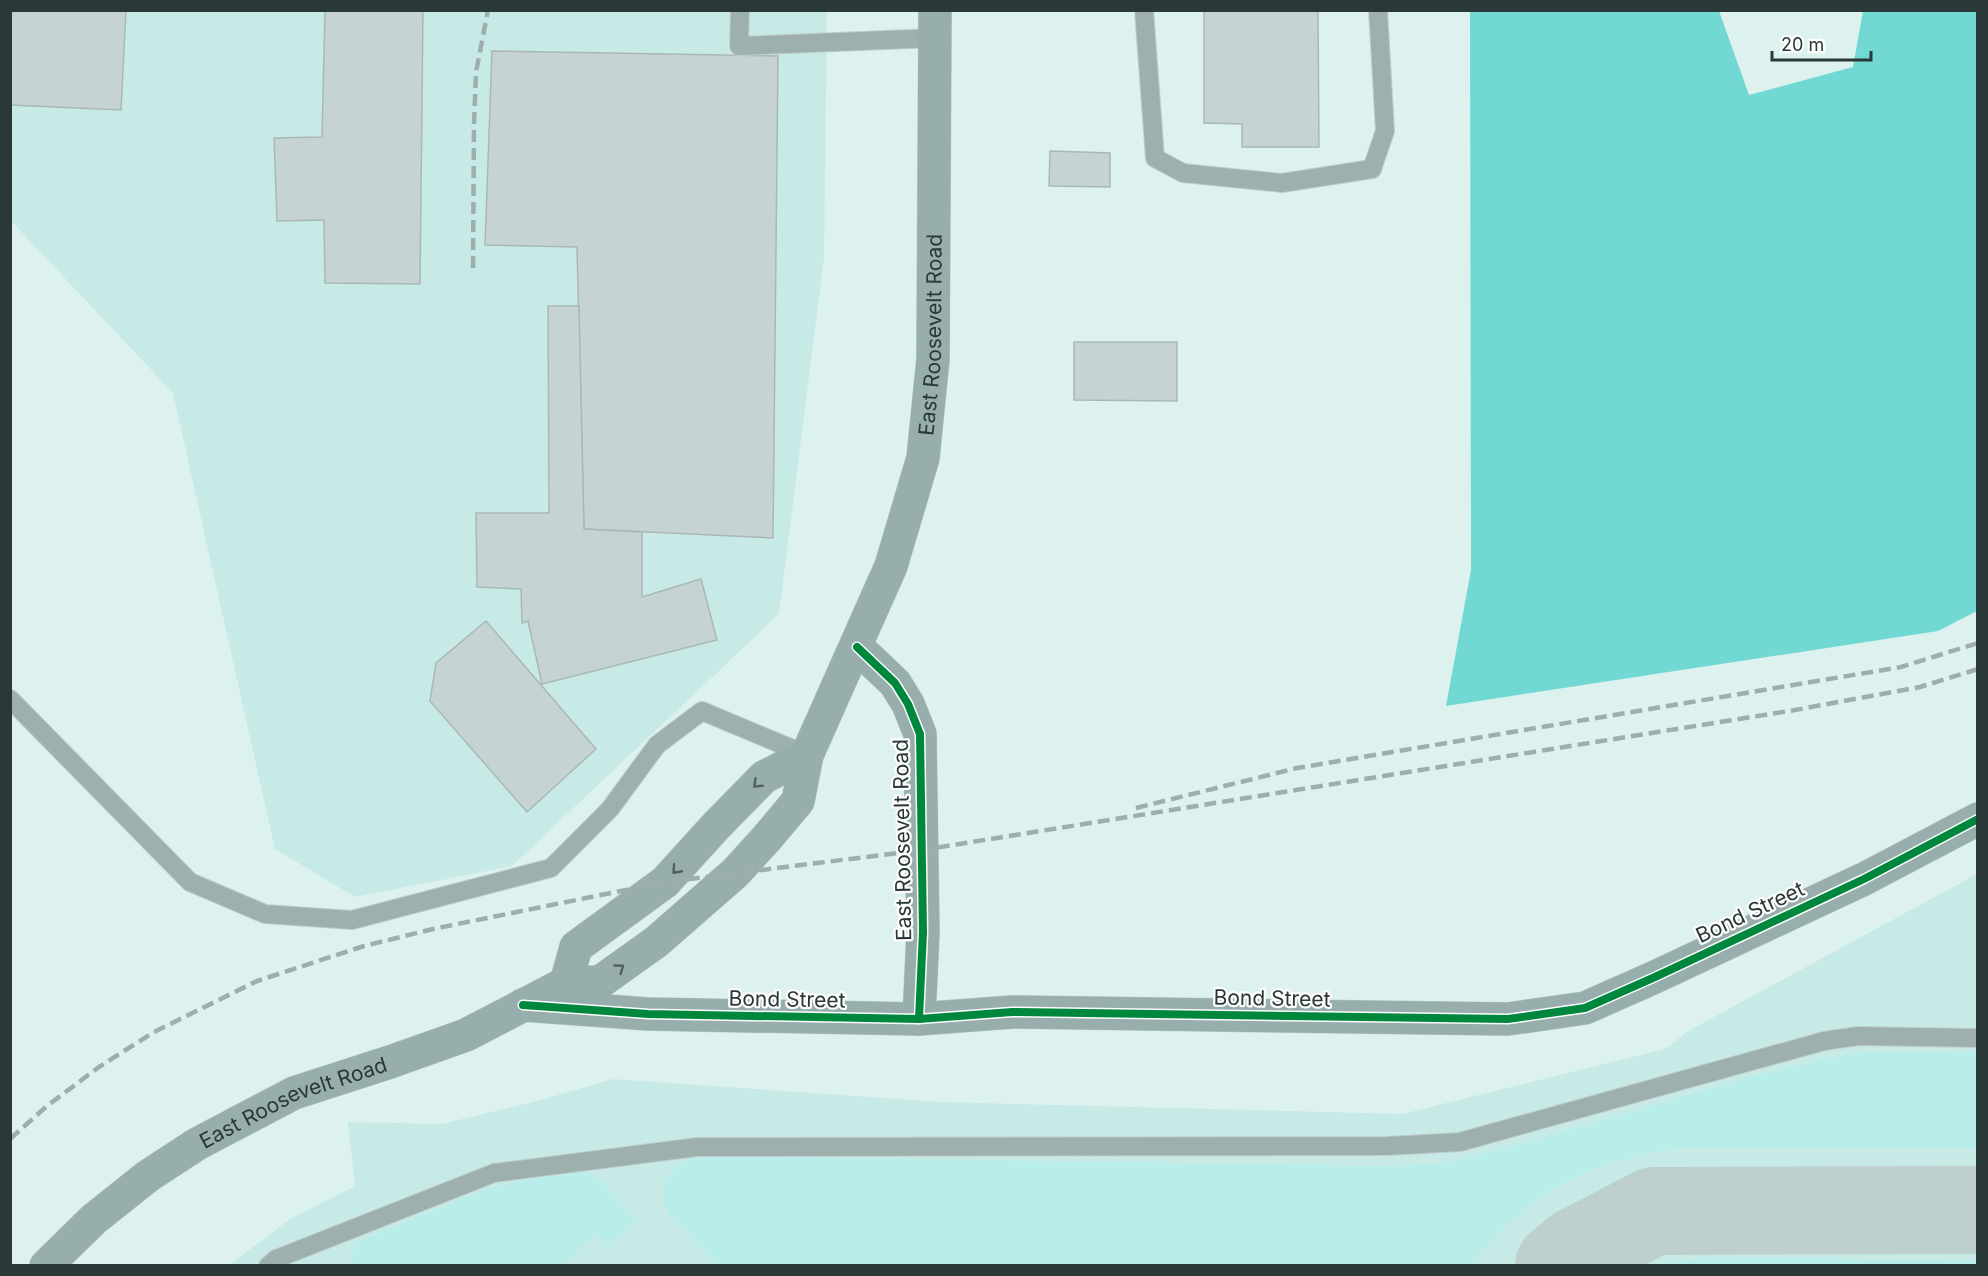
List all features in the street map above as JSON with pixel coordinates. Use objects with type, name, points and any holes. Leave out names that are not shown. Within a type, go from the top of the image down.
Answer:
[{"type":"main road","name":"East Roosevelt Road","points":[[46,1266],[94,1219],[148,1176],[197,1144],[294,1093],[466,1035],[566,983],[600,982],[656,942],[735,873],[798,801],[807,754],[857,647],[891,566],[923,458],[933,359],[935,24]]},
{"type":"main road","name":"East Roosevelt Road","points":[[857,647],[895,683],[908,704],[920,734],[923,932],[919,1019]]},
{"type":"main road","points":[[566,983],[576,947],[665,882],[764,777],[807,754]]},
{"type":"main road","name":"Bond Street","points":[[524,1005],[648,1014],[919,1019],[1012,1012],[1508,1018],[1585,1008],[1864,879],[1977,819]]},
{"type":"lane","points":[[740,10],[739,46],[935,24]]},
{"type":"lane","points":[[1144,10],[1155,159],[1183,173],[1282,183],[1372,169],[1385,132],[1378,10]]},
{"type":"lane","points":[[10,699],[190,882],[265,914],[352,920],[550,868],[610,809],[657,746],[702,711],[807,754]]},
{"type":"lane","points":[[268,1266],[276,1259],[494,1173],[697,1147],[1387,1146],[1460,1142],[1824,1041],[1858,1036],[1977,1038]]},
{"type":"shaded area","points":[[11,11],[827,11],[824,258],[779,614],[512,866],[355,897],[275,849],[173,393],[11,221]]},
{"type":"shaded area","points":[[1470,11],[1719,11],[1749,95],[1853,67],[1863,11],[1977,11],[1977,611],[1938,631],[1446,706],[1471,570]]},
{"type":"shaded area","points":[[1977,874],[1977,1265],[228,1266],[290,1219],[355,1186],[348,1122],[442,1124],[541,1100],[613,1079],[940,1102],[1402,1114],[1665,1049],[1690,1030]]},
{"type":"shaded area","points":[[1977,1051],[1977,1148],[1678,1148],[1643,1155],[1608,1164],[1574,1178],[1543,1195],[1514,1219],[1470,1265],[718,1265],[668,1213],[663,1201],[664,1181],[677,1166],[694,1156],[1384,1166],[1445,1163],[1529,1142],[1750,1077],[1825,1059],[1865,1052]]},
{"type":"shaded area","points":[[576,1167],[600,1180],[636,1219],[608,1247],[596,1233],[564,1265],[351,1266],[355,1243],[481,1191]]},
{"type":"shaded area","points":[[1715,1257],[1977,1261],[1978,1265],[1655,1265]]},
{"type":"building","points":[[10,10],[126,10],[121,110],[10,105]]},
{"type":"building","points":[[325,10],[423,10],[420,284],[325,283],[324,220],[277,221],[274,138],[322,137]]},
{"type":"building","points":[[1204,10],[1318,10],[1319,147],[1242,147],[1242,124],[1204,123]]},
{"type":"building","points":[[492,51],[778,56],[773,538],[584,529],[577,247],[485,245]]},
{"type":"building","points":[[1050,151],[1110,153],[1110,187],[1049,186]]},
{"type":"building","points":[[548,306],[579,306],[584,529],[642,532],[642,597],[701,579],[717,640],[542,684],[528,621],[522,623],[521,589],[477,587],[476,513],[549,513]]},
{"type":"building","points":[[1074,342],[1177,342],[1177,401],[1074,400]]},
{"type":"building","points":[[486,621],[596,749],[527,812],[430,701],[436,663]]},
{"type":"taxiway","points":[[1559,1266],[1577,1251],[1654,1211],[1978,1210]]},
{"type":"railway","points":[[473,268],[476,72],[488,10]]},
{"type":"railway","points":[[1136,808],[1297,768],[1901,667],[1978,643]]},
{"type":"railway","points":[[10,1139],[47,1106],[99,1067],[154,1032],[257,981],[364,946],[433,929],[665,882],[922,850],[1795,710],[1920,687],[1978,669]]},
{"type":"cycle path","points":[[857,647],[895,683],[908,704],[920,734],[923,932],[919,1019]]},
{"type":"cycle path","points":[[523,1005],[648,1014],[919,1019],[1012,1012],[1508,1019],[1585,1008],[1864,879],[1978,819]]}]
